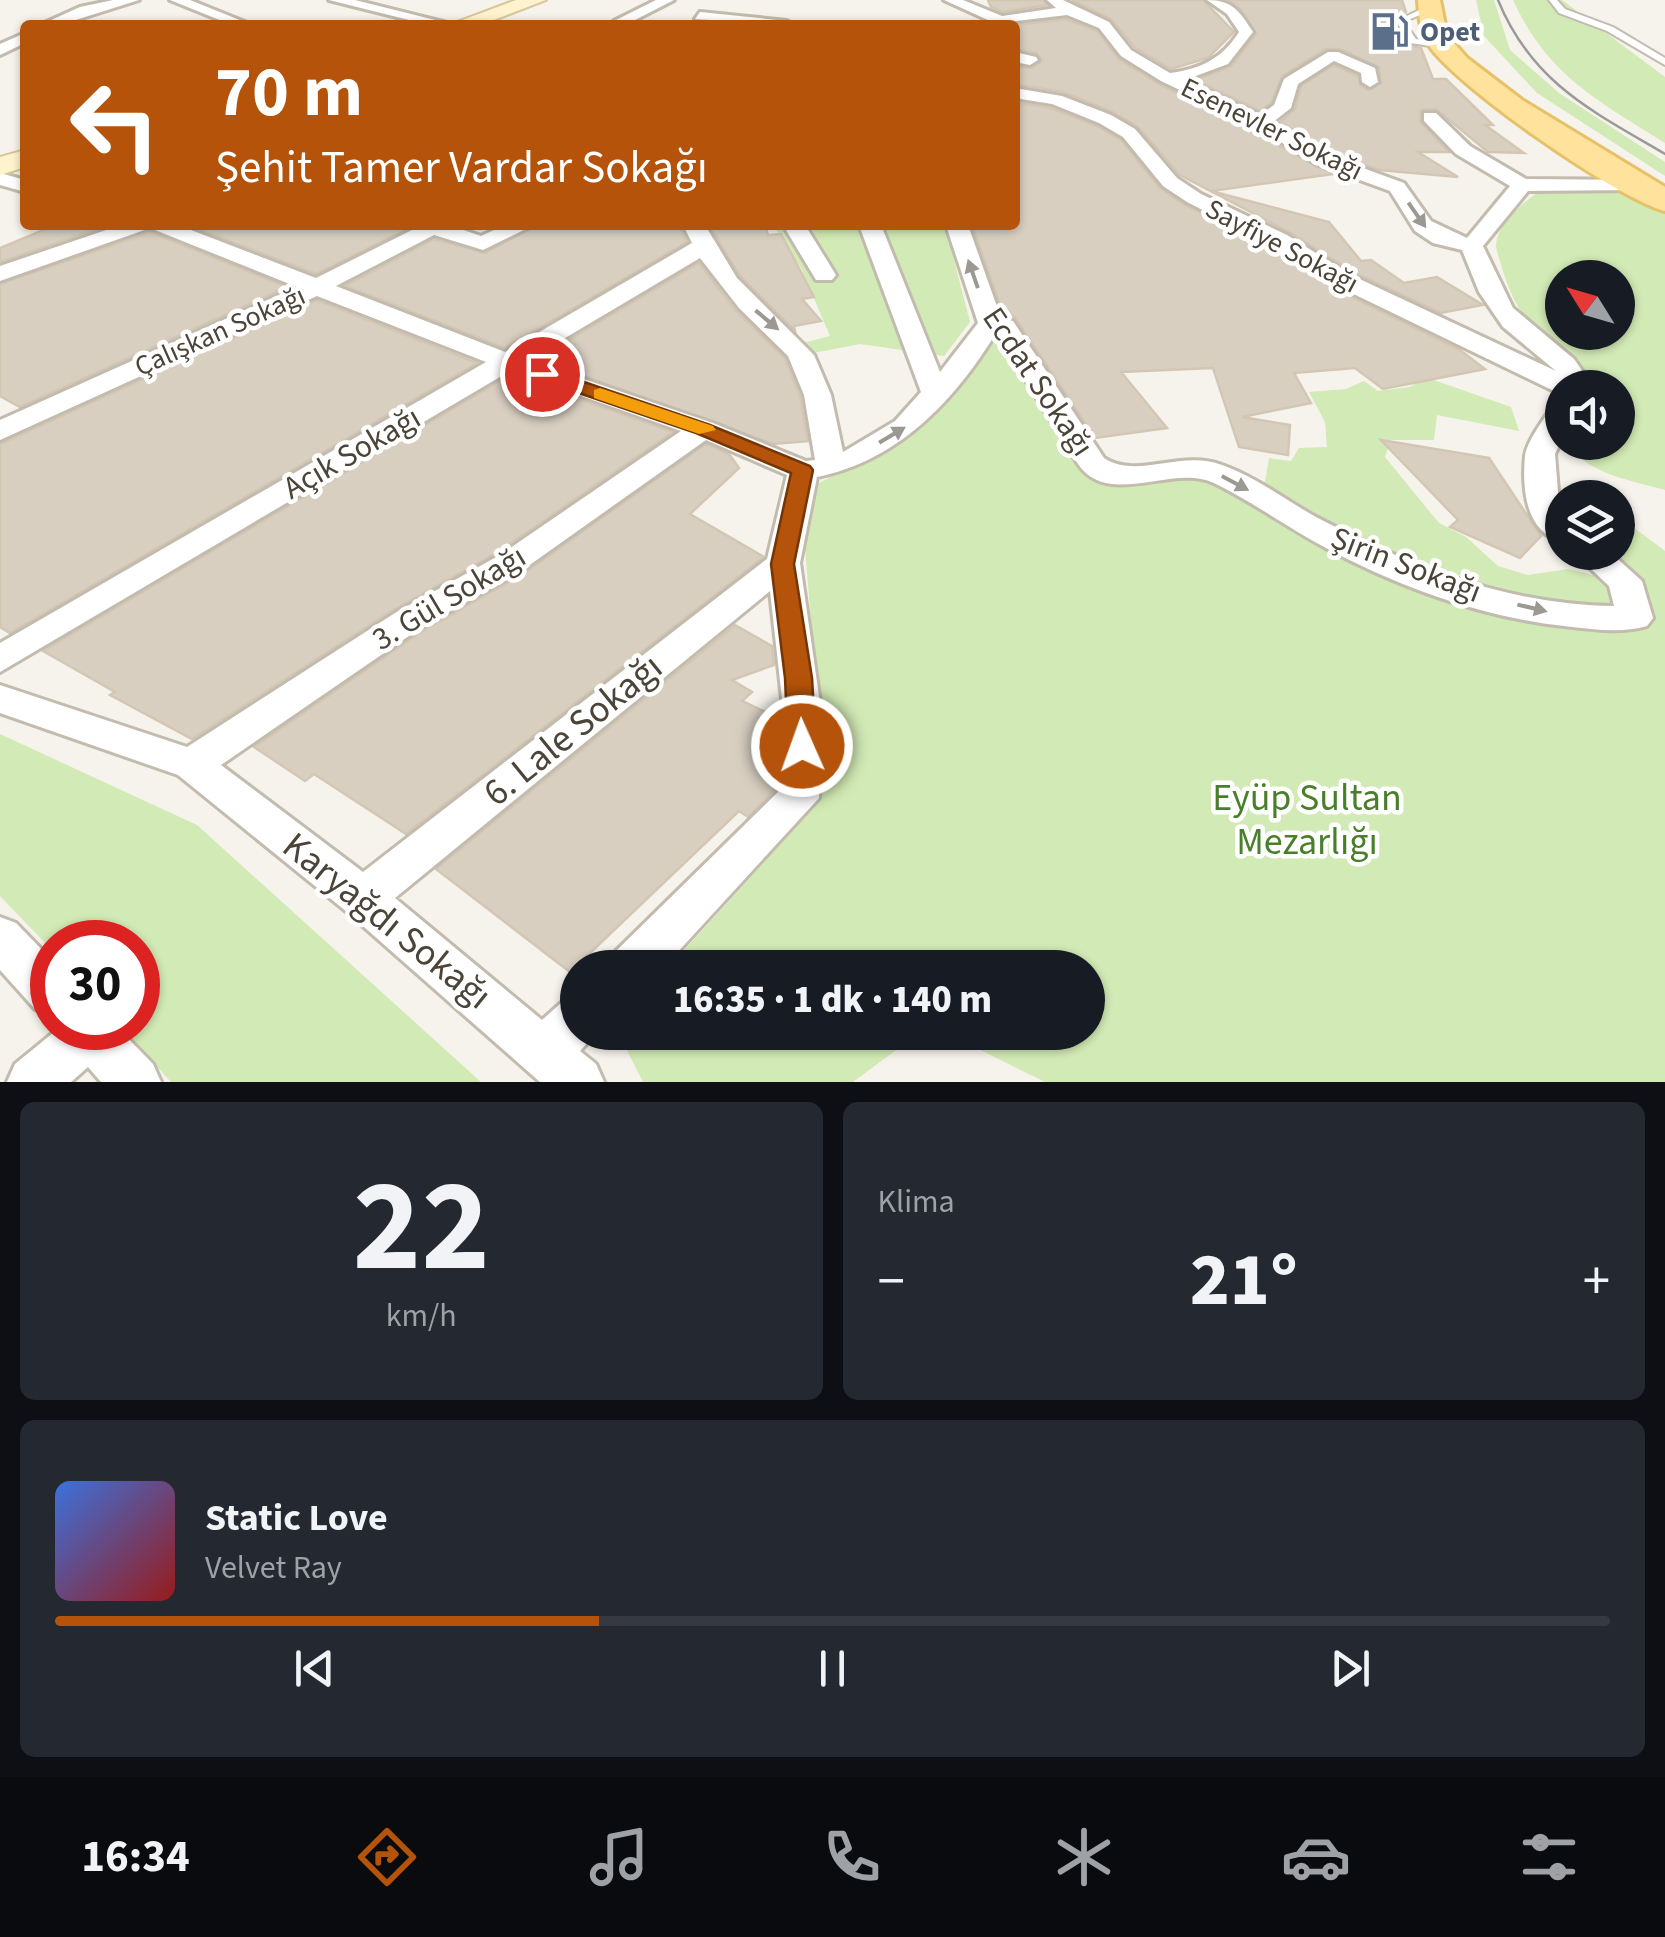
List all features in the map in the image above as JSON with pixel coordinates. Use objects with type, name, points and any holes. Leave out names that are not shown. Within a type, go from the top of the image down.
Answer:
[{"type":"main road","points":[[475,20],[536,0]]},
{"type":"main road","points":[[1437,2],[1441,46],[1496,92],[1651,183]]},
{"type":"main road","points":[[1437,2],[1461,39],[1496,74],[1651,183],[1665,202]]},
{"type":"street","points":[[60,20],[132,0]]},
{"type":"street","points":[[178,0],[232,20]]},
{"type":"street","points":[[336,0],[424,20]]},
{"type":"street","points":[[365,6],[385,0]]},
{"type":"street","points":[[624,20],[666,0]]},
{"type":"street","points":[[686,20],[699,10],[734,0]]},
{"type":"street","points":[[951,0],[991,20]]},
{"type":"street","points":[[1167,78],[1206,74],[1240,44],[1246,32],[1214,0]]},
{"type":"street","points":[[1003,20],[1061,6]]},
{"type":"street","name":"Esenevler Sokağı","points":[[1061,6],[1104,25],[1126,53],[1167,78],[1261,122],[1323,160],[1397,186],[1423,226],[1441,238],[1472,246]]},
{"type":"street","points":[[410,17],[434,9]]},
{"type":"street","points":[[699,10],[758,20]]},
{"type":"street","points":[[1261,122],[1282,108],[1290,82],[1332,54],[1362,65],[1369,71],[1370,82]]},
{"type":"street","name":"Sayfiye Sokağı","points":[[1020,94],[1056,100],[1104,118],[1138,141],[1170,182],[1217,212],[1279,240],[1343,280],[1545,385]]},
{"type":"street","points":[[1430,118],[1463,150],[1522,184],[1651,183]]},
{"type":"street","points":[[1522,184],[1472,246],[1497,305],[1520,330],[1571,370]]},
{"type":"street","points":[[0,274],[128,230]]},
{"type":"street","points":[[172,230],[508,362],[817,469],[906,427],[984,337],[990,323]]},
{"type":"street","name":"Çalışkan Sokağı","points":[[7,421],[320,285],[423,230]]},
{"type":"street","points":[[442,230],[483,243],[512,230]]},
{"type":"street","points":[[797,230],[824,275]]},
{"type":"street","points":[[872,230],[936,395]]},
{"type":"street","name":"Ecdat Sokağı","points":[[959,230],[990,323],[1004,326],[1093,464],[1107,476]]},
{"type":"street","points":[[649,950],[798,798],[803,717],[782,564],[817,469],[816,389],[789,338],[756,312],[724,276],[699,236]]},
{"type":"street","name":"Açık Sokağı","points":[[0,658],[508,362],[699,236]]},
{"type":"street","name":"3. Gül Sokağı","points":[[192,764],[406,621],[512,562],[703,429]]},
{"type":"street","points":[[1545,442],[1540,454],[1543,469],[1538,500],[1545,519]]},
{"type":"street","name":"Şirin Sokağı","points":[[1107,476],[1128,478],[1204,467],[1387,565],[1444,586],[1586,620],[1636,618],[1625,581],[1611,570]]},
{"type":"street","name":"6. Lale Sokağı","points":[[364,898],[782,564]]},
{"type":"street","name":"Karyağdı Sokağı","points":[[0,699],[192,764],[566,1051]]},
{"type":"street","points":[[0,937],[30,969]]},
{"type":"street","points":[[33,1082],[66,1050]]},
{"type":"street","points":[[106,1050],[136,1082]]},
{"type":"lane","points":[[1553,0],[1562,11],[1610,29],[1665,62]]},
{"type":"green space","points":[[1476,0],[1494,0],[1510,50],[1559,93],[1665,162],[1665,176],[1537,93],[1484,36]]},
{"type":"green space","points":[[1513,0],[1562,0],[1665,77],[1665,143],[1577,84],[1542,48]]},
{"type":"green space","points":[[1542,189],[1626,190],[1665,212],[1665,490],[1625,479],[1584,460],[1635,460],[1635,370],[1585,370],[1558,350],[1635,350],[1635,260],[1545,260],[1545,340],[1511,294],[1496,247],[1497,238],[1512,214]]},
{"type":"green space","points":[[776,230],[946,230],[970,322],[944,356],[860,344],[793,357],[787,347],[830,336],[801,268]]},
{"type":"green space","name":"Eyüp Sultan Mezarlığı","points":[[998,340],[1094,482],[1120,486],[1197,476],[1565,624],[1648,629],[1639,586],[1621,570],[1635,570],[1635,528],[1665,551],[1665,1082],[1045,1082],[980,1050],[1105,1050],[1105,950],[684,950],[816,805],[813,645],[803,524],[808,489],[918,430],[991,342]]},
{"type":"green space","points":[[1428,378],[1511,407],[1519,431],[1437,415],[1434,440],[1391,440],[1385,457],[1439,523],[1466,537],[1498,566],[1528,575],[1572,570],[1615,580],[1625,612],[1501,594],[1385,559],[1254,485],[1265,482],[1269,458],[1291,461],[1299,448],[1327,447],[1325,422],[1309,392],[1346,389],[1364,381],[1378,391],[1409,387]]},
{"type":"green space","points":[[0,734],[197,825],[481,1082],[171,1082],[142,1050],[160,1050],[160,920],[30,920],[30,927],[0,896]]},
{"type":"green space","points":[[627,1050],[896,1050],[853,1082],[643,1082]]},
{"type":"building","points":[[988,0],[1043,0],[1048,5],[1002,12],[991,7]]},
{"type":"building","points":[[1072,0],[1203,0],[1234,32],[1208,58],[1171,69],[1134,47],[1111,19]]},
{"type":"building","points":[[1228,0],[1402,0],[1406,12],[1393,23],[1407,45],[1421,48],[1433,79],[1446,79],[1493,125],[1485,125],[1524,153],[1488,152],[1436,109],[1421,110],[1420,121],[1449,152],[1418,152],[1458,177],[1379,170],[1332,153],[1280,122],[1295,109],[1301,86],[1334,65],[1358,76],[1360,85],[1368,90],[1381,83],[1379,67],[1340,49],[1326,49],[1282,76],[1271,103],[1260,111],[1195,80],[1231,66],[1256,34],[1242,11]]},
{"type":"building","points":[[1066,19],[1097,31],[1119,59],[1159,84],[1333,174],[1211,191],[1329,222],[1361,261],[1371,260],[1404,283],[1437,277],[1483,305],[1441,313],[1353,272],[1289,232],[1180,175],[1138,127],[1113,112],[1063,92],[1020,85],[1020,67],[1032,68],[1042,61],[1037,53],[1020,50],[1020,24]]},
{"type":"building","points":[[1020,103],[1051,108],[1097,126],[1121,140],[1160,188],[1185,205],[1269,248],[1333,288],[1460,350],[1485,369],[1383,389],[1355,368],[1294,373],[1311,403],[1242,417],[1290,425],[1288,455],[1239,447],[1213,368],[1121,372],[1167,428],[1095,438],[1016,319],[999,302],[974,230],[1020,230]]},
{"type":"building","points":[[43,230],[94,230],[0,262],[0,248]]},
{"type":"building","points":[[201,230],[404,230],[316,274]]},
{"type":"building","points":[[528,230],[681,230],[687,242],[505,348],[345,286],[434,239],[485,253]]},
{"type":"building","points":[[712,230],[766,230],[768,235],[781,234],[814,297],[802,299],[821,321],[794,326],[795,331],[740,276]]},
{"type":"building","points":[[150,232],[287,287],[20,407],[0,396],[0,284]]},
{"type":"building","points":[[699,263],[736,311],[785,358],[800,396],[808,441],[773,444],[537,359]]},
{"type":"building","points":[[317,300],[477,363],[10,633],[0,627],[0,444]]},
{"type":"building","points":[[510,375],[673,432],[498,552],[393,610],[192,739],[110,695],[115,692],[43,651]]},
{"type":"building","points":[[1381,440],[1489,458],[1541,536],[1520,558],[1450,527],[1458,520]]},
{"type":"building","points":[[706,444],[729,454],[739,468],[690,514],[764,557],[406,834],[314,774],[305,781],[254,747],[421,632],[526,572]]},
{"type":"building","points":[[735,625],[772,646],[774,665],[732,680],[752,692],[742,701],[780,719],[774,790],[748,817],[739,811],[593,950],[560,950],[560,964],[436,869]]},
{"type":"tram line","points":[[1498,0],[1512,29],[1547,74],[1589,108],[1665,154]]},
{"type":"slow traffic","points":[[600,394],[706,430]]},
{"type":"place","name":"Opet","points":[[1390,32]]},
{"type":"route","points":[[542,374],[703,429],[802,470],[782,564],[790,600],[803,717],[802,746]]}]
